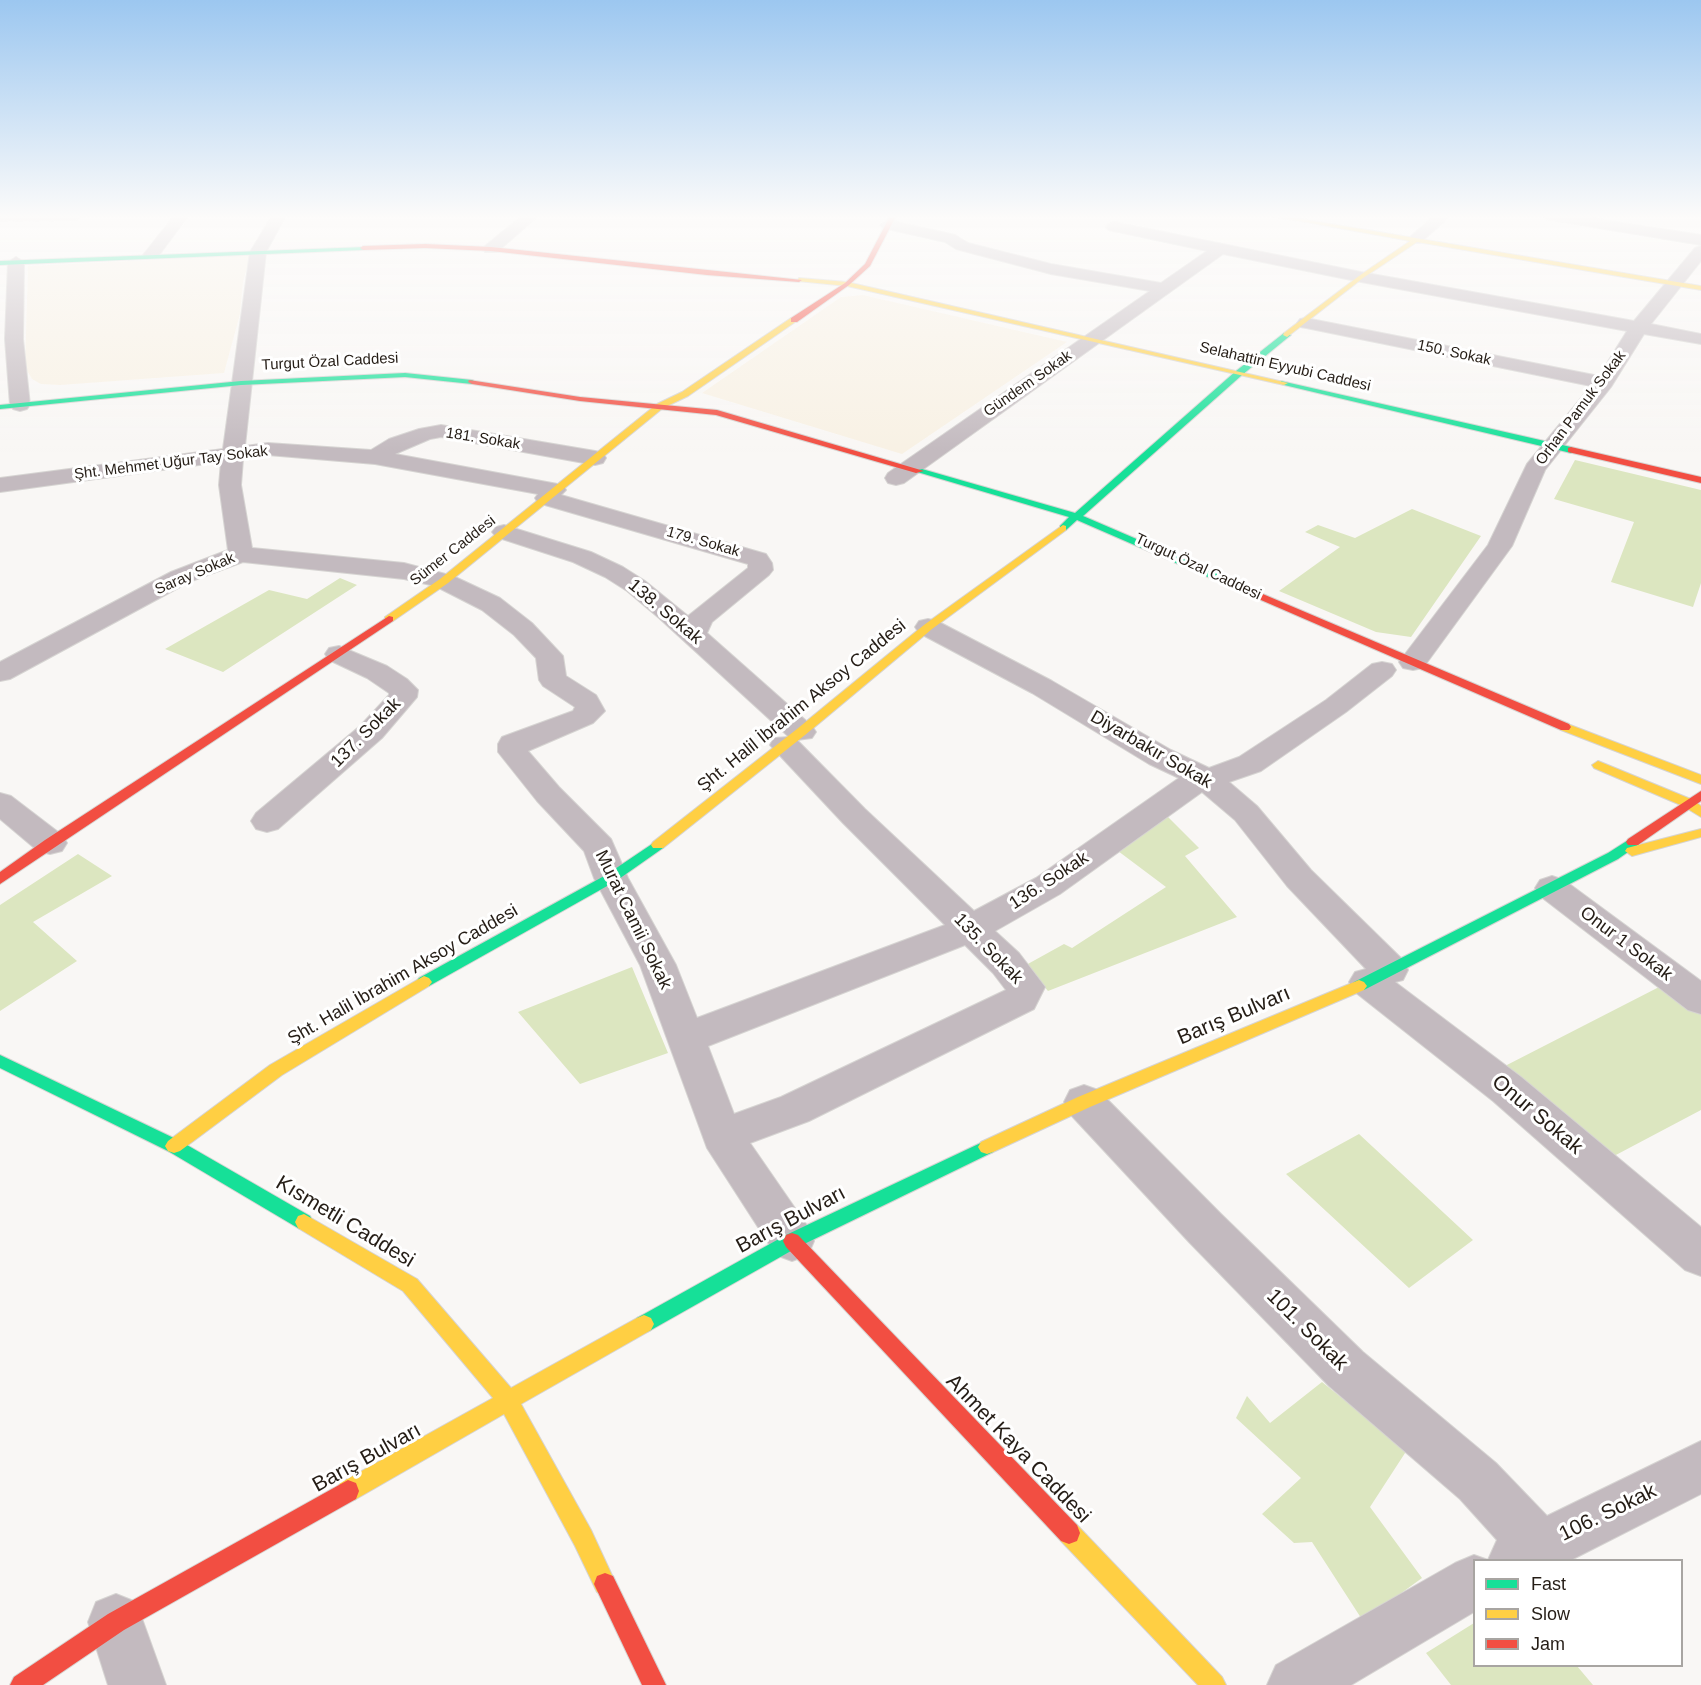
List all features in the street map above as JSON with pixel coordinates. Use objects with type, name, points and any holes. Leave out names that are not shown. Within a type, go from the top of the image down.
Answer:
[{"type":"street","points":[[241,554],[230,485],[253,295]]},
{"type":"street","name":"Sümer Caddesi","points":[[0,879],[50,843],[339,654],[444,581],[660,406],[685,394],[831,295]]},
{"type":"street","name":"Selahattin Eyyubi Caddesi","points":[[895,295],[1093,338],[1239,374],[1701,480]]},
{"type":"street","name":"Gündem Sokak","points":[[903,473],[1156,295]]},
{"type":"street","name":"Şht. Halil İbrahim Aksoy Caddesi","points":[[174,1146],[276,1070],[460,961],[611,878],[679,830],[928,627],[1070,520],[1239,374],[1340,295]]},
{"type":"street","points":[[1459,295],[1701,339]]},
{"type":"street","name":"Orhan Pamuk Sokak","points":[[1389,668],[1500,546],[1535,469],[1604,383],[1639,327],[1664,295]]},
{"type":"street","points":[[7,296],[20,405]]},
{"type":"street","name":"150. Sokak","points":[[1306,323],[1604,383]]},
{"type":"street","name":"Turgut Özal Caddesi","points":[[0,408],[242,383],[405,375],[446,378],[580,399],[660,406],[1070,520],[1389,668],[1556,724],[1701,780]]},
{"type":"street","name":"181. Sokak","points":[[375,457],[397,444],[426,433],[441,431],[595,458]]},
{"type":"street","name":"Şht. Mehmet Uğur Tay Sokak","points":[[0,485],[268,449],[375,457],[551,494]]},
{"type":"street","name":"179. Sokak","points":[[551,494],[758,559],[760,570],[700,618],[693,634]]},
{"type":"street","name":"Turgut Özal Caddesi","points":[[1070,520],[1168,572]]},
{"type":"street","name":"138. Sokak","points":[[504,532],[582,558],[614,572],[636,586],[693,634],[736,676],[793,739]]},
{"type":"street","name":"Saray Sokak","points":[[4,665],[180,577],[241,554],[404,571],[444,581]]},
{"type":"street","name":"Murat Camii Sokak","points":[[444,581],[491,604],[522,628],[549,656],[553,680],[586,701],[590,707],[590,711],[584,717],[513,744],[513,752],[548,794],[599,847],[611,878],[658,965],[722,1136],[792,1241]]},
{"type":"street","name":"Diyarbakır Sokak","points":[[928,627],[1042,687],[1160,757],[1205,778],[1246,813],[1379,976]]},
{"type":"street","name":"137. Sokak","points":[[267,821],[341,760],[403,697],[404,690],[397,685],[377,672],[339,654]]},
{"type":"street","name":"136. Sokak","points":[[687,1038],[970,929],[1048,886],[1187,786],[1250,764],[1389,668]]},
{"type":"street","name":"135. Sokak","points":[[722,1136],[795,1109],[1021,999],[1026,987],[1006,963],[970,929],[793,739]]},
{"type":"street","points":[[1583,758],[1688,802],[1701,813]]},
{"type":"street","name":"Barış Bulvarı","points":[[22,1685],[117,1622],[792,1241],[912,1181],[1084,1102],[1379,976],[1613,856],[1701,795]]},
{"type":"street","points":[[0,803],[50,843]]},
{"type":"street","name":"Barış Bulvarı","points":[[1613,856],[1701,833]]},
{"type":"street","name":"Onur 1 Sokak","points":[[1552,888],[1701,1000]]},
{"type":"street","name":"Onur Sokak","points":[[1379,976],[1701,1255]]},
{"type":"street","name":"Kısmetli Caddesi","points":[[0,1061],[174,1146],[410,1285],[509,1402],[583,1538],[654,1685]]},
{"type":"street","name":"101. Sokak","points":[[1084,1102],[1205,1228],[1346,1369],[1478,1481],[1527,1554]]},
{"type":"street","name":"Ahmet Kaya Caddesi","points":[[792,1241],[1214,1685]]},
{"type":"street","name":"106. Sokak","points":[[1527,1554],[1701,1467]]},
{"type":"street","points":[[1296,1685],[1473,1583]]},
{"type":"street","points":[[117,1622],[137,1685]]},
{"type":"shaded area","points":[[27,295],[242,295],[240,314],[224,373],[60,385],[41,384],[32,379],[25,367]]},
{"type":"shaded area","points":[[863,295],[1067,342],[902,454],[702,393],[841,297]]},
{"type":"green space","points":[[1575,460],[1701,490],[1701,583],[1693,607],[1611,582],[1634,522],[1554,499]]},
{"type":"green space","points":[[1412,509],[1481,536],[1411,637],[1376,632],[1279,591],[1340,547],[1305,532],[1318,525],[1355,538]]},
{"type":"green space","points":[[340,578],[357,585],[223,672],[165,649],[269,590],[307,599]]},
{"type":"green space","points":[[1168,817],[1199,848],[1185,856],[1237,917],[1048,991],[1026,965],[1064,944],[1072,948],[1166,887],[1118,851]]},
{"type":"green space","points":[[78,854],[112,876],[33,922],[77,961],[0,1011],[0,905]]},
{"type":"green space","points":[[632,967],[668,1053],[580,1084],[518,1012]]},
{"type":"green space","points":[[1661,986],[1701,1014],[1701,1110],[1614,1156],[1503,1067]]},
{"type":"green space","points":[[1359,1134],[1473,1240],[1409,1288],[1286,1174]]},
{"type":"green space","points":[[1322,1382],[1407,1450],[1370,1507],[1422,1578],[1363,1621],[1312,1542],[1294,1543],[1262,1514],[1301,1478],[1236,1418],[1247,1396],[1270,1423]]},
{"type":"green space","points":[[1473,1624],[1473,1667],[1578,1667],[1593,1685],[1451,1685],[1426,1653]]},
{"type":"traffic: fast","points":[[1063,528],[1239,373],[1287,335]]},
{"type":"traffic: fast","points":[[0,407],[241,383],[405,375],[472,382]]},
{"type":"traffic: fast","points":[[1284,383],[1571,450]]},
{"type":"traffic: fast","points":[[919,471],[1075,516],[1258,595]]},
{"type":"traffic: fast","points":[[1359,986],[1613,856],[1633,842]]},
{"type":"traffic: fast","points":[[424,982],[611,878],[658,845]]},
{"type":"traffic: fast","points":[[0,1061],[174,1146],[304,1222]]},
{"type":"traffic: fast","points":[[644,1324],[792,1241],[987,1147]]},
{"type":"traffic: slow","points":[[894,295],[1284,383]]},
{"type":"traffic: slow","points":[[1287,335],[1339,295]]},
{"type":"traffic: slow","points":[[389,619],[444,581],[660,406],[685,394],[794,320]]},
{"type":"traffic: slow","points":[[658,845],[801,732],[928,627],[1063,528]]},
{"type":"traffic: slow","points":[[1565,727],[1701,780]]},
{"type":"traffic: slow","points":[[1598,765],[1688,803],[1701,813]]},
{"type":"traffic: slow","points":[[1632,851],[1701,833]]},
{"type":"traffic: slow","points":[[174,1146],[276,1070],[424,982]]},
{"type":"traffic: slow","points":[[987,1147],[1084,1102],[1359,986]]},
{"type":"traffic: slow","points":[[304,1222],[410,1285],[509,1402],[583,1538],[605,1584]]},
{"type":"traffic: slow","points":[[348,1491],[644,1324]]},
{"type":"traffic: slow","points":[[1069,1533],[1214,1685]]},
{"type":"traffic: jam","points":[[794,320],[831,295]]},
{"type":"traffic: jam","points":[[472,382],[580,399],[717,413],[919,471]]},
{"type":"traffic: jam","points":[[1571,450],[1701,480]]},
{"type":"traffic: jam","points":[[1258,595],[1565,727]]},
{"type":"traffic: jam","points":[[0,879],[50,843],[389,619]]},
{"type":"traffic: jam","points":[[1633,842],[1701,795]]},
{"type":"traffic: jam","points":[[792,1241],[1069,1533]]},
{"type":"traffic: jam","points":[[22,1685],[116,1622],[348,1491]]},
{"type":"traffic: jam","points":[[605,1584],[654,1685]]}]
